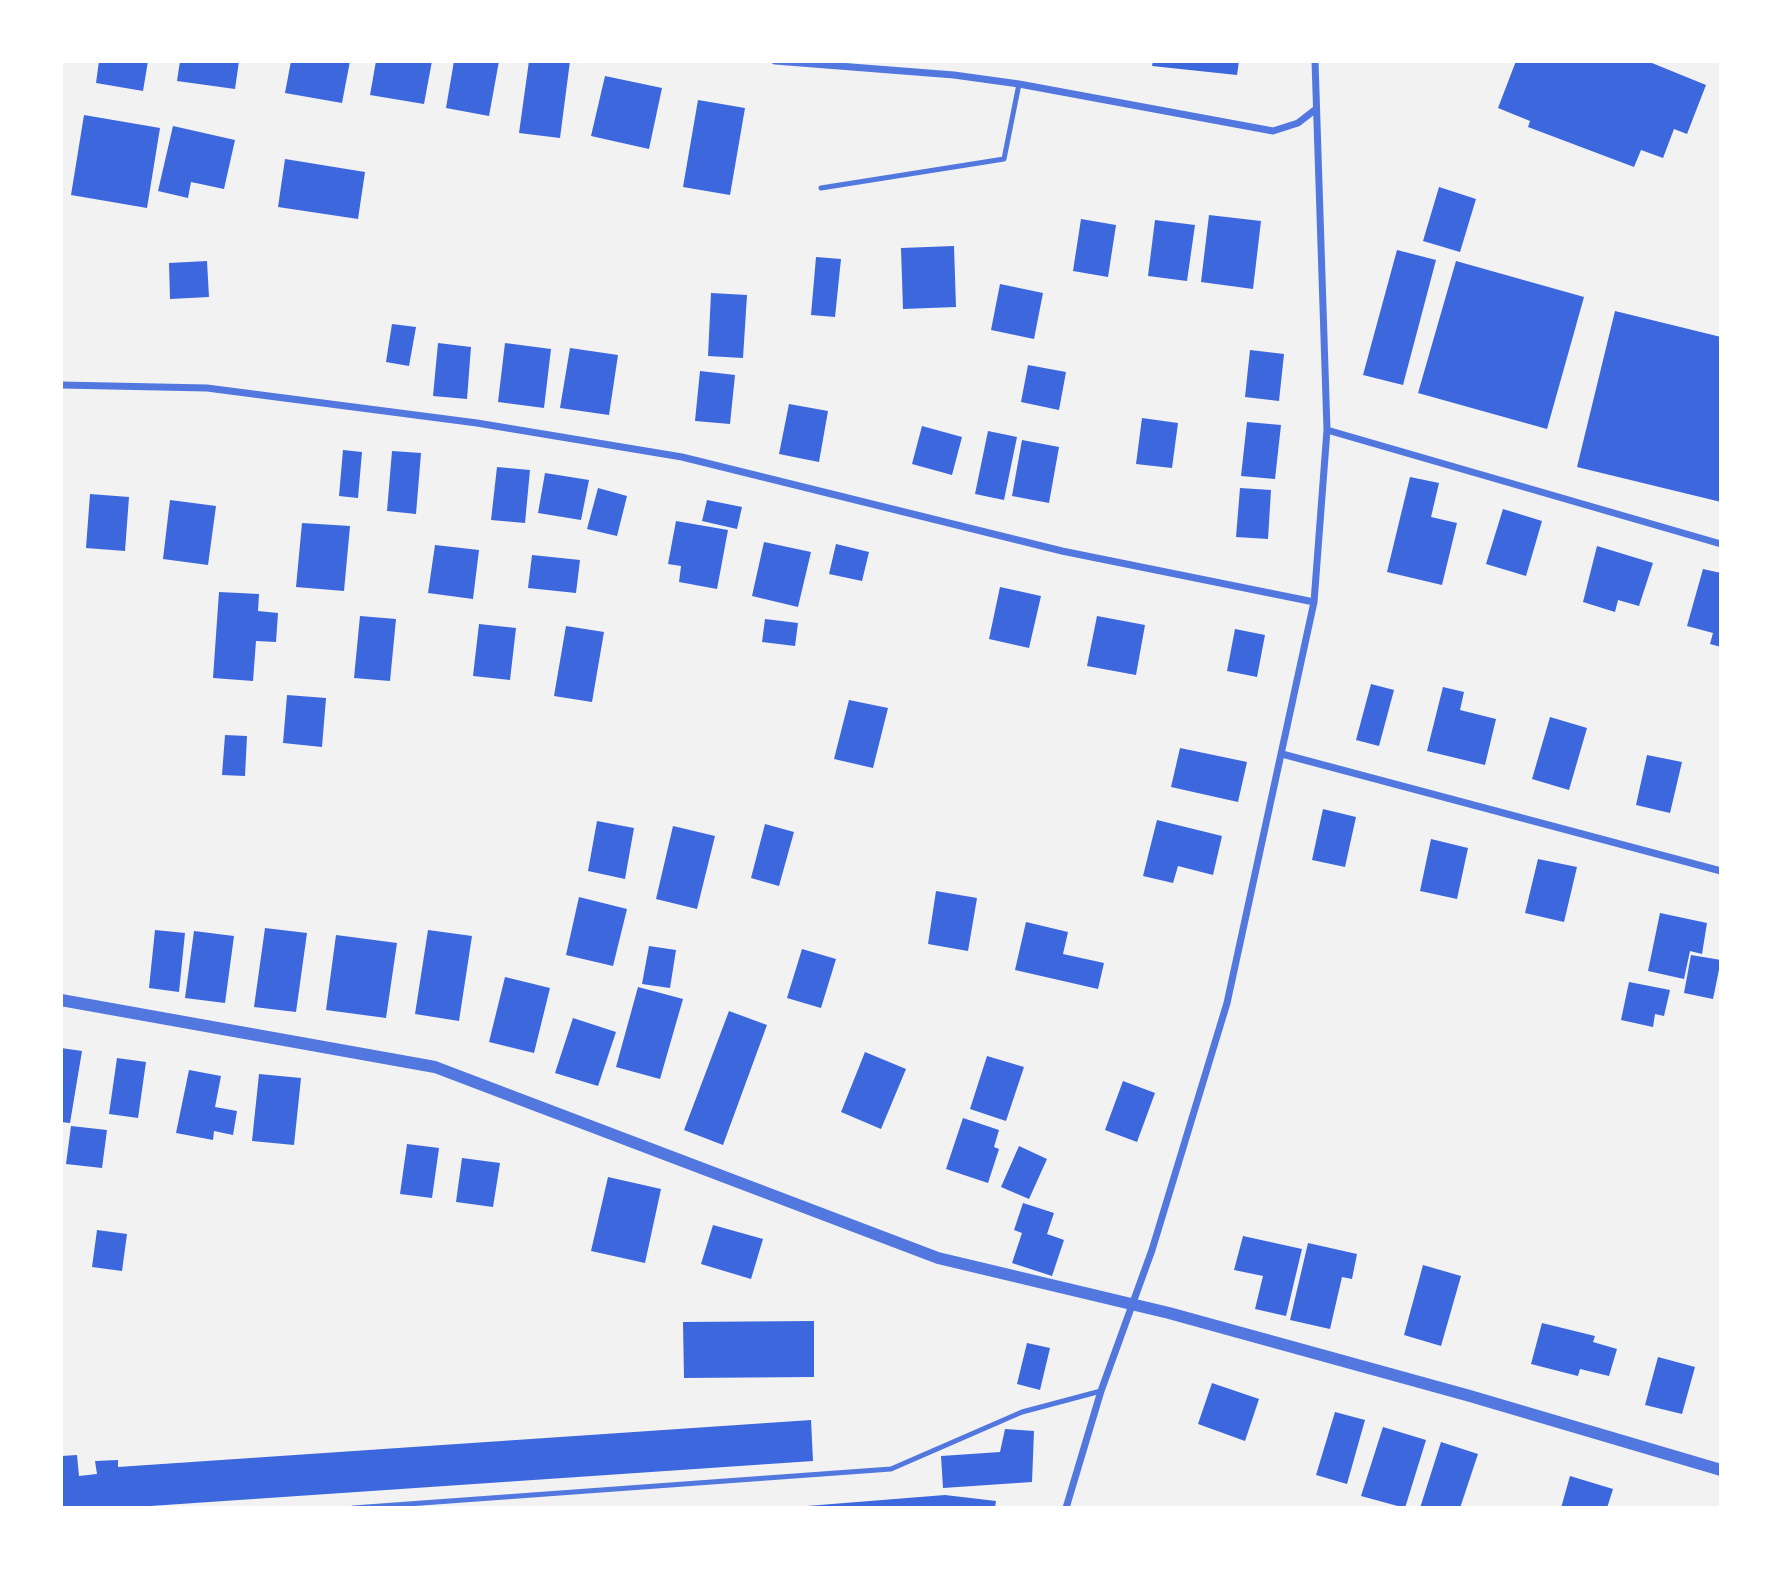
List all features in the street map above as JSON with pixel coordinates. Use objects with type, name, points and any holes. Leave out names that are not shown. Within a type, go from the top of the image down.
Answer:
[{"type":"street","points":[[775,61],[954,75],[1019,84],[1273,131],[1298,123],[1317,110]]},
{"type":"street","points":[[1066,1508],[1101,1391],[1152,1250],[1227,1003],[1314,602],[1327,429],[1315,61]]},
{"type":"street","points":[[61,385],[207,388],[477,423],[682,457],[1062,551],[1314,602]]},
{"type":"street","points":[[1327,429],[1721,544]]},
{"type":"street","points":[[1282,754],[1721,872]]},
{"type":"street","points":[[61,1000],[435,1067],[938,1258],[1132,1304],[1470,1396],[1721,1470]]},
{"type":"lane","points":[[821,188],[1004,159],[1019,84]]},
{"type":"lane","points":[[352,1508],[891,1469],[1022,1412],[1101,1391]]},
{"type":"building","points":[[99,61],[148,61],[143,91],[96,83]]},
{"type":"building","points":[[180,61],[239,61],[235,89],[177,81]]},
{"type":"building","points":[[291,61],[350,61],[342,103],[285,93]]},
{"type":"building","points":[[376,61],[432,61],[424,104],[370,95]]},
{"type":"building","points":[[454,61],[499,61],[489,116],[446,108]]},
{"type":"building","points":[[529,61],[570,61],[560,138],[519,133]]},
{"type":"building","points":[[1153,61],[1239,61],[1237,75],[1152,66]]},
{"type":"building","points":[[1516,61],[1647,61],[1706,85],[1687,134],[1674,129],[1663,158],[1641,150],[1634,167],[1528,127],[1530,121],[1498,108]]},
{"type":"building","points":[[605,76],[662,88],[649,149],[591,136]]},
{"type":"building","points":[[698,100],[745,108],[730,195],[683,187]]},
{"type":"building","points":[[84,115],[160,128],[147,208],[71,195]]},
{"type":"building","points":[[173,126],[235,140],[224,189],[191,182],[188,198],[158,191]]},
{"type":"building","points":[[285,159],[365,172],[358,219],[278,207]]},
{"type":"building","points":[[1439,187],[1476,199],[1460,252],[1423,241]]},
{"type":"building","points":[[1209,215],[1261,221],[1253,289],[1201,282]]},
{"type":"building","points":[[1081,219],[1116,225],[1108,277],[1073,271]]},
{"type":"building","points":[[1155,220],[1195,225],[1187,281],[1148,276]]},
{"type":"building","points":[[954,246],[956,307],[903,309],[901,248]]},
{"type":"building","points":[[1397,250],[1436,260],[1403,385],[1363,375]]},
{"type":"building","points":[[816,257],[841,259],[835,317],[811,315]]},
{"type":"building","points":[[207,261],[209,297],[170,299],[169,263]]},
{"type":"building","points":[[1456,261],[1584,297],[1547,429],[1418,393]]},
{"type":"building","points":[[1000,284],[1043,293],[1034,339],[991,330]]},
{"type":"building","points":[[711,293],[747,295],[743,358],[708,356]]},
{"type":"building","points":[[1615,311],[1721,337],[1721,502],[1577,467]]},
{"type":"building","points":[[392,324],[416,327],[409,366],[386,362]]},
{"type":"building","points":[[438,343],[471,347],[467,399],[433,396]]},
{"type":"building","points":[[505,343],[551,349],[544,408],[498,402]]},
{"type":"building","points":[[570,348],[618,355],[609,415],[560,408]]},
{"type":"building","points":[[1250,350],[1284,354],[1279,401],[1245,397]]},
{"type":"building","points":[[1028,365],[1066,372],[1059,410],[1021,402]]},
{"type":"building","points":[[700,371],[735,375],[730,424],[695,421]]},
{"type":"building","points":[[789,404],[828,411],[819,462],[779,454]]},
{"type":"building","points":[[1142,418],[1178,423],[1172,468],[1136,464]]},
{"type":"building","points":[[1247,422],[1281,425],[1275,479],[1241,476]]},
{"type":"building","points":[[922,426],[962,437],[952,475],[912,464]]},
{"type":"building","points":[[988,431],[1017,437],[1004,500],[975,494]]},
{"type":"building","points":[[1022,440],[1059,447],[1049,503],[1012,496]]},
{"type":"building","points":[[343,450],[362,452],[358,498],[339,496]]},
{"type":"building","points":[[392,451],[421,453],[416,514],[387,511]]},
{"type":"building","points":[[497,467],[530,470],[525,523],[491,520]]},
{"type":"building","points":[[545,473],[589,480],[581,520],[538,513]]},
{"type":"building","points":[[1410,477],[1439,483],[1431,517],[1457,523],[1442,585],[1387,572]]},
{"type":"building","points":[[598,488],[627,496],[617,536],[587,529]]},
{"type":"building","points":[[1240,488],[1271,490],[1268,539],[1236,537]]},
{"type":"building","points":[[90,494],[129,497],[125,551],[86,548]]},
{"type":"building","points":[[170,500],[216,506],[208,565],[163,559]]},
{"type":"building","points":[[707,500],[742,507],[737,529],[702,521]]},
{"type":"building","points":[[1503,509],[1542,521],[1526,576],[1486,564]]},
{"type":"building","points":[[676,521],[728,530],[717,589],[679,582],[681,566],[668,564]]},
{"type":"building","points":[[302,523],[350,526],[344,591],[296,587]]},
{"type":"building","points":[[764,542],[811,552],[798,607],[752,596]]},
{"type":"building","points":[[836,544],[869,552],[862,581],[829,574]]},
{"type":"building","points":[[435,545],[479,550],[473,599],[428,593]]},
{"type":"building","points":[[1597,546],[1653,563],[1639,606],[1618,600],[1615,612],[1583,602]]},
{"type":"building","points":[[532,555],[580,560],[576,593],[528,588]]},
{"type":"building","points":[[1703,569],[1721,573],[1721,647],[1710,644],[1713,633],[1687,626]]},
{"type":"building","points":[[1000,587],[1041,596],[1029,648],[989,639]]},
{"type":"building","points":[[219,592],[259,594],[258,611],[278,613],[276,642],[256,641],[253,681],[213,678]]},
{"type":"building","points":[[360,616],[396,619],[390,681],[354,678]]},
{"type":"building","points":[[1097,616],[1145,625],[1136,675],[1087,666]]},
{"type":"building","points":[[765,619],[798,623],[795,646],[762,642]]},
{"type":"building","points":[[479,624],[516,628],[510,680],[473,676]]},
{"type":"building","points":[[566,626],[604,632],[592,702],[554,696]]},
{"type":"building","points":[[1235,629],[1265,635],[1257,677],[1227,671]]},
{"type":"building","points":[[1371,684],[1394,690],[1379,746],[1356,740]]},
{"type":"building","points":[[1443,687],[1464,692],[1460,710],[1496,719],[1485,765],[1427,751]]},
{"type":"building","points":[[287,695],[326,698],[322,747],[283,743]]},
{"type":"building","points":[[849,700],[888,708],[873,768],[834,759]]},
{"type":"building","points":[[1550,717],[1587,728],[1569,790],[1532,779]]},
{"type":"building","points":[[225,735],[247,736],[245,776],[222,775]]},
{"type":"building","points":[[1180,748],[1247,762],[1238,802],[1171,787]]},
{"type":"building","points":[[1647,755],[1682,762],[1670,813],[1636,805]]},
{"type":"building","points":[[1323,809],[1356,817],[1345,867],[1312,860]]},
{"type":"building","points":[[1157,820],[1222,836],[1213,875],[1178,866],[1173,883],[1143,876]]},
{"type":"building","points":[[597,821],[634,828],[625,879],[588,871]]},
{"type":"building","points":[[765,824],[794,832],[779,886],[751,878]]},
{"type":"building","points":[[673,826],[715,836],[697,909],[656,899]]},
{"type":"building","points":[[1431,839],[1468,848],[1457,899],[1420,891]]},
{"type":"building","points":[[1538,859],[1577,867],[1564,922],[1525,913]]},
{"type":"building","points":[[936,891],[977,898],[968,951],[928,944]]},
{"type":"building","points":[[579,897],[627,909],[613,966],[566,955]]},
{"type":"building","points":[[1660,913],[1707,923],[1702,954],[1690,951],[1684,979],[1648,971]]},
{"type":"building","points":[[1026,922],[1068,932],[1063,954],[1104,963],[1098,989],[1015,970]]},
{"type":"building","points":[[265,928],[307,933],[296,1012],[254,1007]]},
{"type":"building","points":[[155,930],[185,933],[179,992],[149,988]]},
{"type":"building","points":[[428,930],[472,936],[459,1021],[415,1014]]},
{"type":"building","points":[[194,931],[234,936],[225,1003],[185,998]]},
{"type":"building","points":[[336,935],[397,943],[386,1018],[326,1010]]},
{"type":"building","points":[[649,946],[676,950],[670,988],[642,984]]},
{"type":"building","points":[[802,949],[836,959],[821,1008],[787,998]]},
{"type":"building","points":[[1691,955],[1721,960],[1713,999],[1684,993]]},
{"type":"building","points":[[505,977],[550,988],[534,1053],[489,1042]]},
{"type":"building","points":[[1629,982],[1670,990],[1664,1016],[1655,1014],[1653,1027],[1621,1020]]},
{"type":"building","points":[[638,987],[683,999],[660,1079],[616,1067]]},
{"type":"building","points":[[729,1011],[767,1025],[723,1145],[684,1130]]},
{"type":"building","points":[[573,1018],[616,1032],[598,1086],[555,1073]]},
{"type":"building","points":[[61,1048],[82,1051],[70,1123],[61,1122]]},
{"type":"building","points":[[865,1052],[906,1069],[881,1129],[841,1112]]},
{"type":"building","points":[[987,1056],[1024,1067],[1006,1121],[970,1109]]},
{"type":"building","points":[[117,1058],[146,1062],[138,1118],[109,1114]]},
{"type":"building","points":[[189,1070],[221,1076],[215,1107],[237,1111],[233,1135],[214,1131],[213,1140],[176,1133]]},
{"type":"building","points":[[259,1074],[301,1078],[294,1145],[252,1141]]},
{"type":"building","points":[[1123,1081],[1155,1093],[1137,1142],[1105,1130]]},
{"type":"building","points":[[963,1118],[999,1130],[994,1147],[999,1149],[988,1183],[946,1169]]},
{"type":"building","points":[[71,1126],[107,1130],[102,1168],[66,1164]]},
{"type":"building","points":[[407,1144],[439,1148],[432,1198],[400,1194]]},
{"type":"building","points":[[1019,1146],[1047,1159],[1029,1199],[1001,1187]]},
{"type":"building","points":[[462,1158],[500,1163],[493,1207],[456,1202]]},
{"type":"building","points":[[608,1177],[661,1189],[645,1263],[591,1251]]},
{"type":"building","points":[[1023,1203],[1054,1213],[1047,1234],[1064,1240],[1052,1276],[1012,1263],[1022,1233],[1014,1230]]},
{"type":"building","points":[[713,1225],[763,1239],[751,1279],[701,1264]]},
{"type":"building","points":[[97,1230],[127,1234],[122,1271],[92,1267]]},
{"type":"building","points":[[1243,1236],[1302,1249],[1286,1316],[1255,1309],[1263,1276],[1234,1270]]},
{"type":"building","points":[[1308,1243],[1357,1254],[1352,1279],[1342,1277],[1330,1329],[1290,1320]]},
{"type":"building","points":[[1423,1265],[1461,1276],[1441,1346],[1404,1335]]},
{"type":"building","points":[[814,1321],[814,1377],[684,1378],[683,1322]]},
{"type":"building","points":[[1542,1323],[1595,1336],[1593,1342],[1617,1349],[1609,1376],[1580,1369],[1578,1376],[1531,1364]]},
{"type":"building","points":[[1027,1343],[1050,1348],[1040,1390],[1017,1384]]},
{"type":"building","points":[[1658,1357],[1695,1367],[1682,1414],[1645,1405]]},
{"type":"building","points":[[1212,1383],[1259,1399],[1245,1441],[1198,1424]]},
{"type":"building","points":[[1335,1412],[1365,1420],[1347,1484],[1316,1475]]},
{"type":"building","points":[[811,1420],[813,1461],[121,1508],[61,1508],[61,1456],[77,1455],[79,1476],[97,1474],[95,1461],[118,1460],[118,1467]]},
{"type":"building","points":[[1383,1427],[1426,1440],[1405,1508],[1361,1496]]},
{"type":"building","points":[[1005,1429],[1034,1431],[1032,1482],[943,1488],[941,1456],[1000,1452]]},
{"type":"building","points":[[1441,1442],[1478,1454],[1460,1508],[1420,1508]]},
{"type":"building","points":[[1570,1476],[1613,1489],[1607,1508],[1561,1508]]},
{"type":"building","points":[[945,1495],[996,1501],[995,1508],[782,1508]]}]
